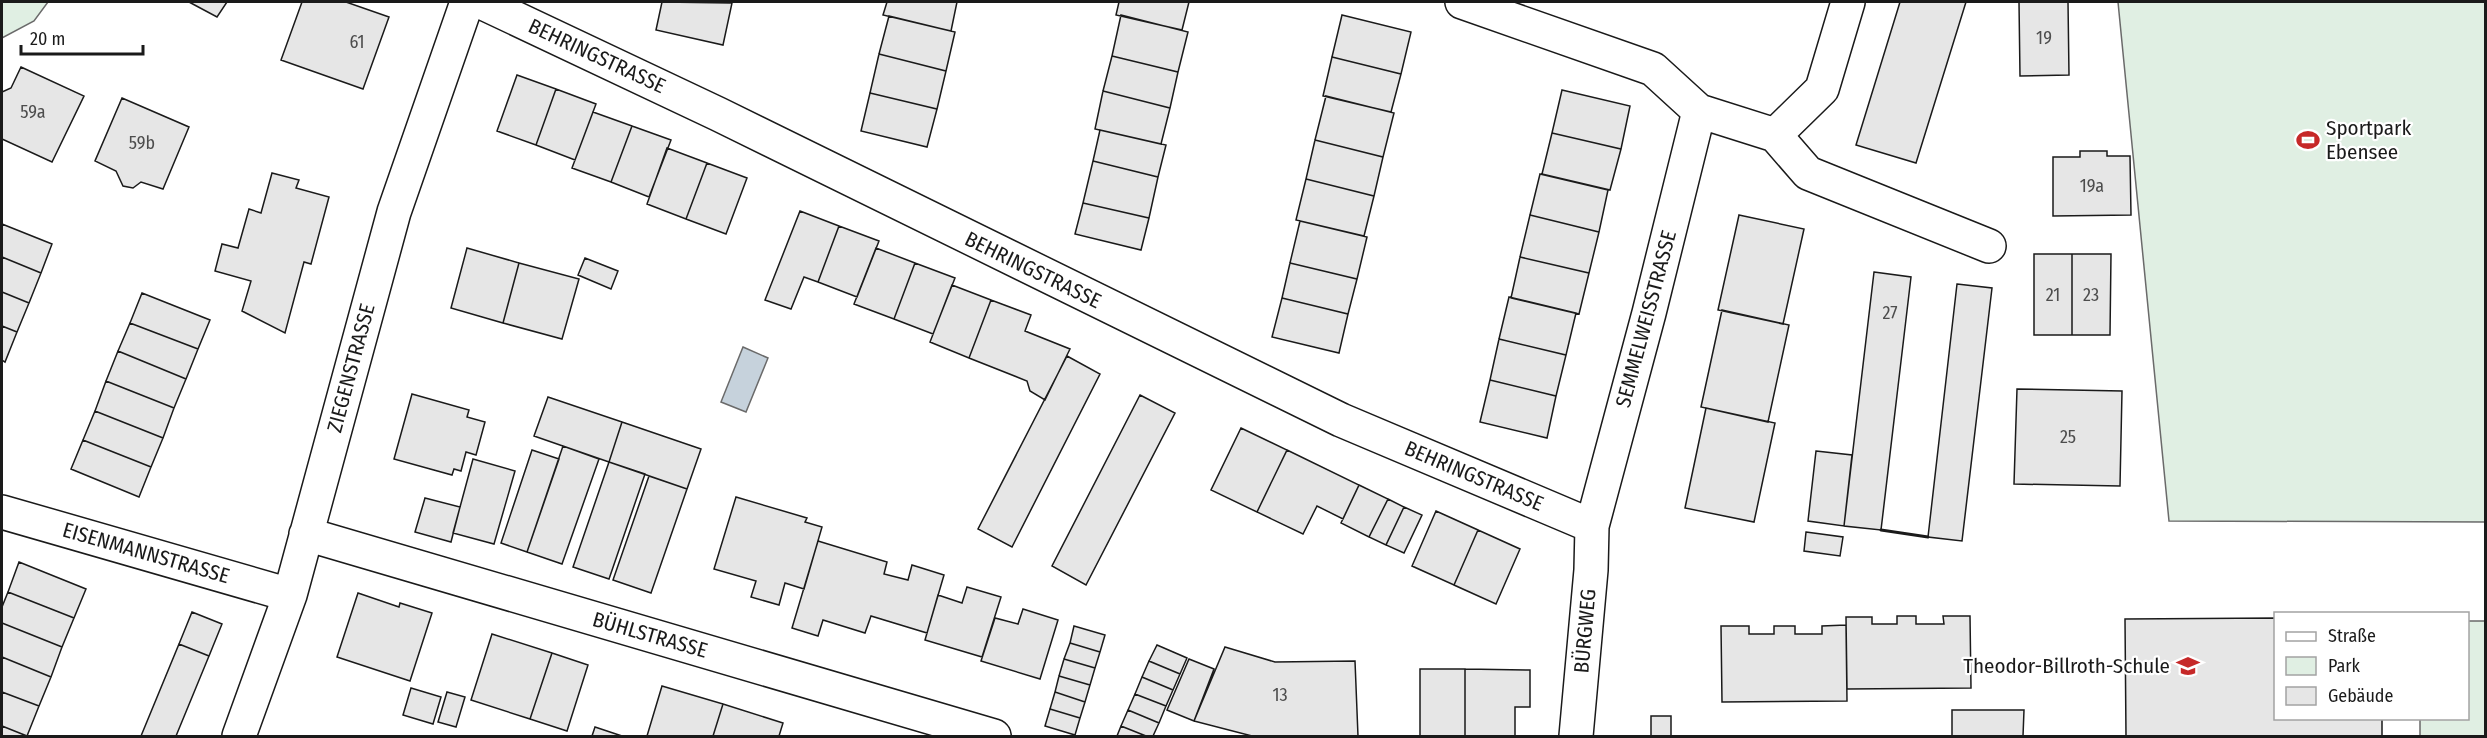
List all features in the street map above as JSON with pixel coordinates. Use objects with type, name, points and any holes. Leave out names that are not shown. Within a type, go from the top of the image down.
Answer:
[{"type":"street","name":"ZIEGENSTRASSE","points":[[239,736],[290,595],[393,212],[467,2]]},
{"type":"street","name":"BEHRINGSTRASSE","points":[[481,2],[718,114],[1341,420],[1592,526]]},
{"type":"street","points":[[1462,2],[1653,69],[1699,111],[1775,135],[1808,173],[1989,246]]},
{"type":"street","points":[[1775,135],[1822,89],[1848,2]]},
{"type":"street","name":"SEMMELWEISSTRASSE","points":[[1592,526],[1649,313],[1699,111]]},
{"type":"street","name":"EISENMANNSTRASSE","points":[[2,512],[290,595]]},
{"type":"street","name":"BÜRGWEG","points":[[1576,736],[1591,570],[1592,526]]},
{"type":"street","name":"BÜHLSTRASSE","points":[[306,534],[994,736]]},
{"type":"green space","points":[[2,2],[48,2],[34,21],[2,38]]},
{"type":"green space","name":"Sportpark Ebensee","points":[[2118,2],[2485,2],[2485,522],[2169,521]]},
{"type":"green space","points":[[2469,621],[2485,621],[2485,736],[2420,736],[2420,720],[2469,720]]},
{"type":"shaded area","points":[[743,347],[768,358],[746,412],[721,402]]},
{"type":"building","points":[[189,2],[227,2],[217,17]]},
{"type":"building","points":[[302,2],[346,2],[389,17],[363,89],[281,60]]},
{"type":"building","points":[[662,2],[732,3],[723,45],[656,30]]},
{"type":"building","points":[[887,2],[957,2],[951,31],[883,15]]},
{"type":"building","points":[[1119,2],[1189,2],[1182,30],[1116,15]]},
{"type":"building","points":[[1900,2],[1966,2],[1916,163],[1856,145]]},
{"type":"building","points":[[2019,2],[2068,2],[2069,75],[2020,76]]},
{"type":"building","points":[[1121,15],[1188,32],[1178,72],[1112,56]]},
{"type":"building","points":[[1342,15],[1411,32],[1401,74],[1332,57]]},
{"type":"building","points":[[889,16],[955,32],[946,71],[879,54]]},
{"type":"building","points":[[879,54],[946,71],[937,109],[870,93]]},
{"type":"building","points":[[1112,56],[1178,72],[1170,108],[1103,91]]},
{"type":"building","points":[[1332,57],[1401,74],[1391,112],[1323,96]]},
{"type":"building","points":[[21,67],[84,96],[52,162],[2,139],[2,92],[11,88]]},
{"type":"building","points":[[517,75],[556,89],[536,145],[497,131]]},
{"type":"building","points":[[556,89],[596,104],[575,160],[536,145]]},
{"type":"building","points":[[1562,90],[1630,106],[1621,149],[1552,133]]},
{"type":"building","points":[[1103,91],[1170,108],[1161,144],[1095,129]]},
{"type":"building","points":[[870,93],[937,109],[927,147],[861,131]]},
{"type":"building","points":[[1326,96],[1394,113],[1383,157],[1315,140]]},
{"type":"building","points":[[122,98],[189,127],[163,189],[141,182],[133,188],[123,186],[116,171],[95,161]]},
{"type":"building","points":[[593,112],[632,126],[611,182],[572,168]]},
{"type":"building","points":[[632,126],[671,140],[649,197],[611,182]]},
{"type":"building","points":[[1100,130],[1166,145],[1158,177],[1093,161]]},
{"type":"building","points":[[1552,133],[1621,149],[1610,190],[1542,174]]},
{"type":"building","points":[[1315,140],[1383,157],[1374,196],[1306,179]]},
{"type":"building","points":[[667,148],[707,163],[686,219],[647,204]]},
{"type":"building","points":[[2080,151],[2107,151],[2107,156],[2130,156],[2131,215],[2053,216],[2053,157],[2080,157]]},
{"type":"building","points":[[1093,161],[1158,177],[1149,218],[1083,203]]},
{"type":"building","points":[[707,163],[747,178],[726,234],[686,219]]},
{"type":"building","points":[[272,173],[299,180],[296,188],[329,197],[311,264],[304,262],[285,333],[242,311],[251,281],[215,271],[222,244],[238,248],[249,209],[261,213]]},
{"type":"building","points":[[1540,174],[1608,190],[1599,232],[1530,215]]},
{"type":"building","points":[[1306,179],[1374,196],[1364,236],[1296,220]]},
{"type":"building","points":[[1083,203],[1149,218],[1141,250],[1075,234]]},
{"type":"building","points":[[800,211],[839,226],[818,282],[804,277],[791,309],[765,300]]},
{"type":"building","points":[[1530,215],[1599,232],[1589,273],[1520,257]]},
{"type":"building","points":[[1739,215],[1804,229],[1783,324],[1718,310]]},
{"type":"building","points":[[1300,221],[1367,237],[1357,279],[1290,263]]},
{"type":"building","points":[[2,224],[52,244],[41,273],[2,257]]},
{"type":"building","points":[[839,226],[879,241],[857,297],[818,282]]},
{"type":"building","points":[[467,248],[519,263],[503,323],[451,308]]},
{"type":"building","points":[[876,248],[915,263],[894,319],[854,304]]},
{"type":"building","points":[[2034,254],[2072,254],[2072,335],[2034,335]]},
{"type":"building","points":[[2072,254],[2111,254],[2110,335],[2072,335]]},
{"type":"building","points":[[2,257],[41,273],[29,303],[2,292]]},
{"type":"building","points":[[1520,257],[1589,273],[1579,314],[1511,298]]},
{"type":"building","points":[[585,258],[618,271],[611,289],[578,275]]},
{"type":"building","points":[[519,263],[579,279],[562,339],[503,323]]},
{"type":"building","points":[[915,263],[955,278],[933,334],[894,319]]},
{"type":"building","points":[[1290,263],[1357,279],[1348,314],[1282,298]]},
{"type":"building","points":[[1874,272],[1911,277],[1881,530],[1844,526]]},
{"type":"building","points":[[1957,284],[1992,288],[1962,541],[1928,537]]},
{"type":"building","points":[[952,285],[991,300],[969,358],[930,342]]},
{"type":"building","points":[[2,292],[29,303],[17,332],[2,326]]},
{"type":"building","points":[[142,293],[210,320],[198,349],[130,323]]},
{"type":"building","points":[[1509,297],[1576,313],[1566,355],[1499,339]]},
{"type":"building","points":[[1282,298],[1348,314],[1339,353],[1272,337]]},
{"type":"building","points":[[991,300],[1031,315],[1025,331],[1070,349],[1045,400],[1030,391],[1027,381],[969,358]]},
{"type":"building","points":[[1722,310],[1789,325],[1768,422],[1701,407]]},
{"type":"building","points":[[130,323],[198,349],[186,379],[118,351]]},
{"type":"building","points":[[2,326],[17,332],[5,362],[2,360]]},
{"type":"building","points":[[1499,339],[1566,355],[1556,396],[1490,380]]},
{"type":"building","points":[[118,351],[186,379],[174,408],[106,381]]},
{"type":"building","points":[[1067,356],[1100,374],[1012,547],[978,529]]},
{"type":"building","points":[[1490,380],[1556,396],[1547,438],[1480,422]]},
{"type":"building","points":[[106,381],[174,408],[163,438],[95,411]]},
{"type":"building","points":[[2017,389],[2122,391],[2120,486],[2014,484]]},
{"type":"building","points":[[412,394],[469,410],[467,417],[485,422],[476,455],[466,452],[461,471],[454,469],[452,475],[394,459]]},
{"type":"building","points":[[1140,395],[1175,413],[1086,585],[1052,566]]},
{"type":"building","points":[[548,397],[622,422],[609,462],[534,436]]},
{"type":"building","points":[[1706,408],[1775,423],[1754,522],[1685,508]]},
{"type":"building","points":[[95,411],[163,438],[151,467],[83,440]]},
{"type":"building","points":[[622,422],[701,449],[687,489],[609,462]]},
{"type":"building","points":[[1241,428],[1287,450],[1257,512],[1211,490]]},
{"type":"building","points":[[83,440],[151,467],[139,497],[71,469]]},
{"type":"building","points":[[563,446],[599,459],[562,564],[527,552]]},
{"type":"building","points":[[532,450],[559,459],[527,552],[501,543]]},
{"type":"building","points":[[1287,450],[1359,485],[1343,519],[1317,506],[1303,534],[1257,512]]},
{"type":"building","points":[[1816,451],[1852,455],[1844,526],[1808,521]]},
{"type":"building","points":[[473,459],[515,471],[494,544],[453,533]]},
{"type":"building","points":[[609,462],[645,474],[609,579],[573,567]]},
{"type":"building","points":[[649,476],[687,489],[651,593],[613,580]]},
{"type":"building","points":[[1359,485],[1388,499],[1369,537],[1341,523]]},
{"type":"building","points":[[736,497],[807,518],[805,522],[822,527],[804,589],[785,583],[779,605],[751,597],[756,581],[714,569]]},
{"type":"building","points":[[425,498],[460,507],[451,542],[415,532]]},
{"type":"building","points":[[1388,499],[1404,507],[1386,545],[1369,537]]},
{"type":"building","points":[[1404,507],[1422,515],[1404,553],[1386,545]]},
{"type":"building","points":[[1436,511],[1478,530],[1454,585],[1412,566]]},
{"type":"building","points":[[1478,530],[1520,549],[1496,604],[1454,585]]},
{"type":"building","points":[[1806,532],[1843,537],[1840,556],[1804,551]]},
{"type":"building","points":[[818,541],[887,562],[884,574],[908,580],[912,565],[944,575],[927,633],[871,616],[865,633],[823,620],[818,636],[792,628]]},
{"type":"building","points":[[19,562],[86,589],[74,618],[8,592]]},
{"type":"building","points":[[967,587],[1001,597],[982,657],[925,640],[938,595],[962,603]]},
{"type":"building","points":[[8,592],[74,618],[62,647],[2,623],[2,607]]},
{"type":"building","points":[[358,593],[399,607],[400,603],[432,613],[410,681],[337,657]]},
{"type":"building","points":[[1023,609],[1058,620],[1040,679],[981,661],[995,618],[1018,624]]},
{"type":"building","points":[[192,612],[222,624],[209,656],[179,644]]},
{"type":"building","points":[[1897,616],[1916,616],[1916,624],[1944,624],[1943,616],[1970,616],[1971,688],[1847,689],[1846,617],[1872,617],[1872,624],[1897,624]]},
{"type":"building","points":[[2274,618],[2274,720],[2382,720],[2382,736],[2126,736],[2125,619]]},
{"type":"building","points":[[2,623],[62,647],[51,677],[2,657]]},
{"type":"building","points":[[1846,625],[1847,701],[1722,702],[1721,626],[1749,626],[1749,634],[1774,634],[1774,626],[1795,626],[1795,634],[1822,634],[1822,626]]},
{"type":"building","points":[[1074,626],[1105,635],[1100,652],[1070,643]]},
{"type":"building","points":[[492,634],[552,653],[530,719],[471,700]]},
{"type":"building","points":[[1070,643],[1100,652],[1095,668],[1064,659]]},
{"type":"building","points":[[179,644],[209,656],[176,736],[141,736]]},
{"type":"building","points":[[1157,645],[1187,658],[1180,674],[1149,661]]},
{"type":"building","points":[[1225,647],[1275,662],[1355,661],[1358,736],[1252,736],[1194,721]]},
{"type":"building","points":[[552,653],[588,665],[567,731],[530,719]]},
{"type":"building","points":[[2,657],[51,677],[39,706],[2,692]]},
{"type":"building","points":[[1064,659],[1095,668],[1090,685],[1059,676]]},
{"type":"building","points":[[1189,659],[1214,669],[1194,721],[1167,710]]},
{"type":"building","points":[[1149,661],[1180,674],[1173,690],[1142,677]]},
{"type":"building","points":[[1420,669],[1465,669],[1465,736],[1420,736]]},
{"type":"building","points":[[1465,669],[1530,670],[1530,707],[1515,707],[1515,736],[1465,736]]},
{"type":"building","points":[[1059,676],[1090,685],[1085,702],[1055,692]]},
{"type":"building","points":[[1142,677],[1173,690],[1166,706],[1135,694]]},
{"type":"building","points":[[662,686],[723,704],[713,736],[647,736]]},
{"type":"building","points":[[411,688],[441,697],[433,724],[403,715]]},
{"type":"building","points":[[2,692],[39,706],[27,736],[2,726]]},
{"type":"building","points":[[447,692],[465,697],[456,727],[438,722]]},
{"type":"building","points":[[1055,692],[1085,702],[1080,718],[1050,709]]},
{"type":"building","points":[[1135,694],[1166,706],[1159,723],[1128,710]]},
{"type":"building","points":[[723,704],[783,723],[779,736],[713,736]]},
{"type":"building","points":[[1050,709],[1080,718],[1075,735],[1045,726]]},
{"type":"building","points":[[1128,710],[1159,723],[1153,736],[1146,736],[1121,726]]},
{"type":"building","points":[[1952,710],[2024,710],[2023,736],[1952,736]]},
{"type":"building","points":[[1651,716],[1671,716],[1671,736],[1651,736]]},
{"type":"building","points":[[2,726],[27,736],[2,736]]},
{"type":"building","points":[[1121,726],[1146,736],[1117,736]]},
{"type":"building","points":[[595,727],[622,736],[592,736]]},
{"type":"wall","points":[[1881,530],[1928,537]]},
{"type":"place","name":"Sportpark Ebensee","points":[[2308,140]]},
{"type":"place","name":"Theodor-Billroth-Schule","points":[[2188,666]]}]
